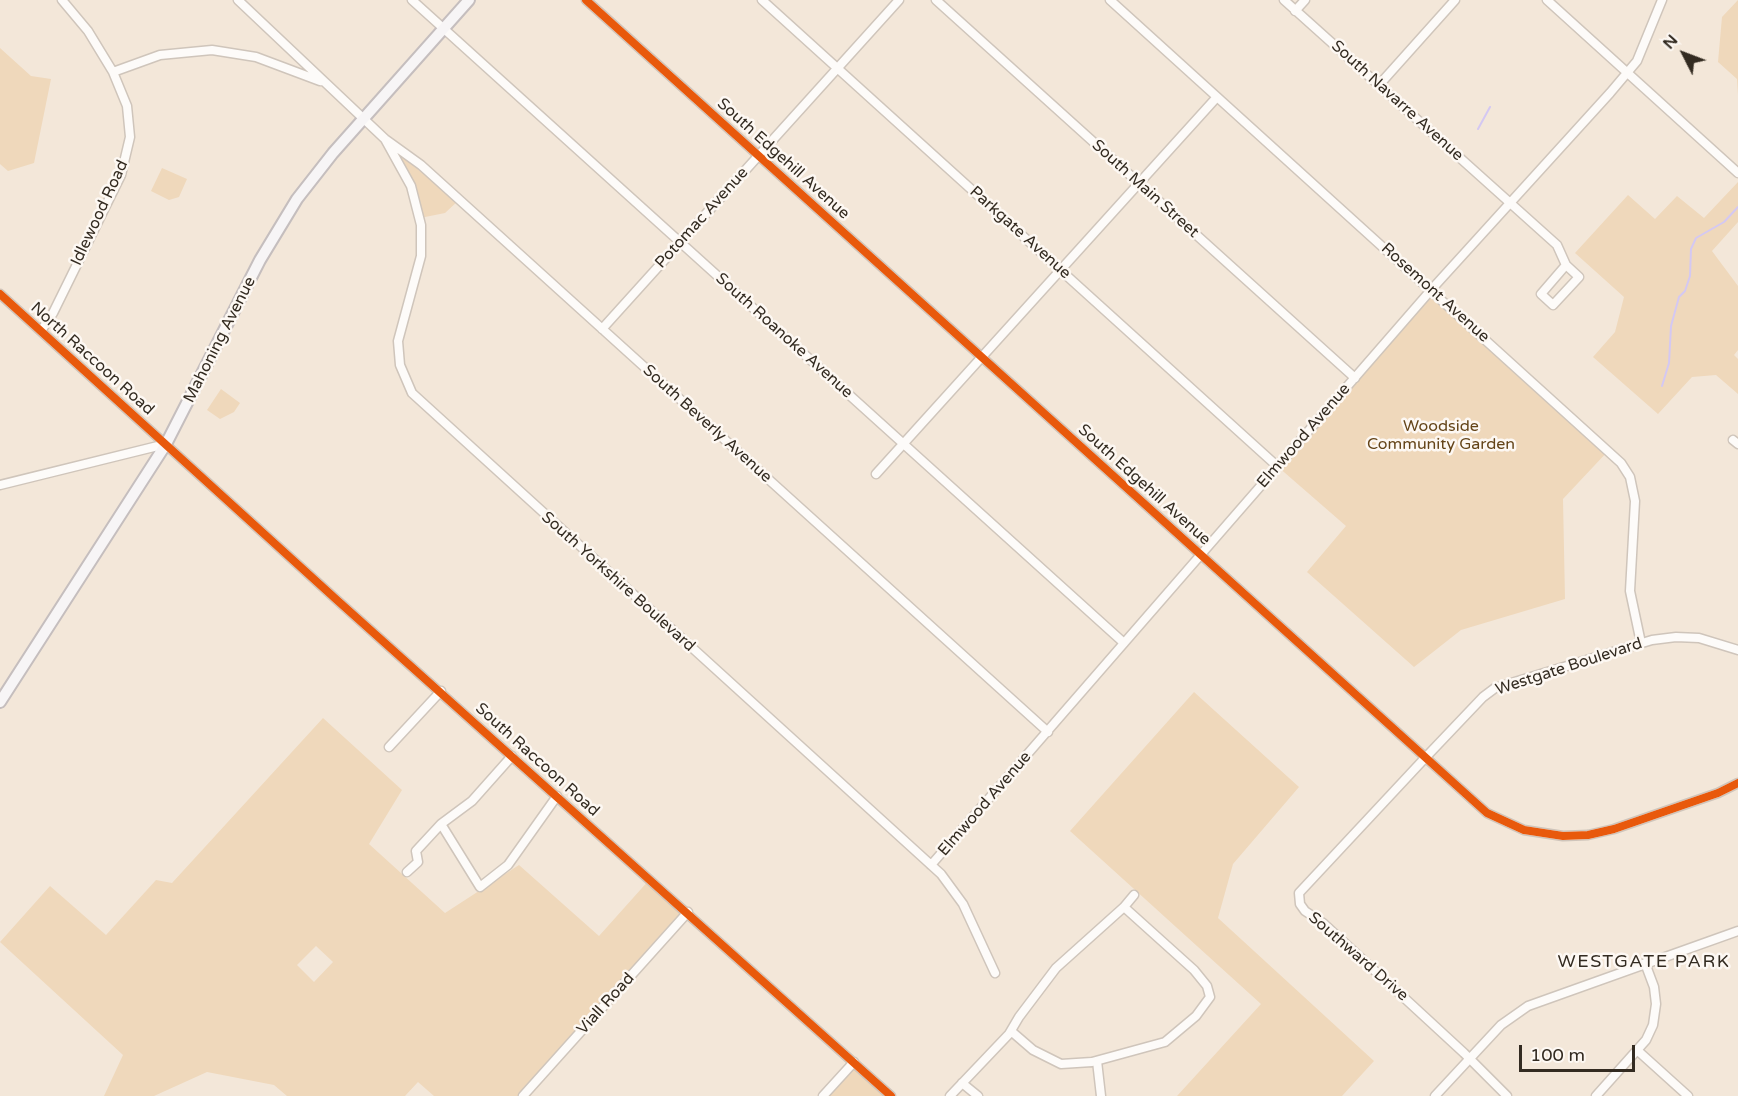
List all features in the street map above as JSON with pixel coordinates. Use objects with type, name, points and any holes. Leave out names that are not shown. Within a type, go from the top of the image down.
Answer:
[{"type":"main road","name":"Mahoning Avenue","points":[[0,702],[166,444],[279,225],[314,176],[469,0]]},
{"type":"street","name":"Idlewood Road","points":[[41,331],[53,313],[126,160],[130,137],[127,106],[113,72],[88,31],[62,0]]},
{"type":"street","points":[[238,0],[300,56],[323,82]]},
{"type":"street","name":"South Roanoke Avenue","points":[[412,0],[1125,643]]},
{"type":"street","name":"South Edgehill Avenue","points":[[586,0],[1477,806],[1502,822],[1524,830],[1563,836],[1588,835],[1614,829],[1718,793],[1738,783]]},
{"type":"street","name":"Parkgate Avenue","points":[[762,0],[1277,466]]},
{"type":"street","name":"Potomac Avenue","points":[[602,329],[899,0]]},
{"type":"street","name":"South Main Street","points":[[936,0],[1355,378]]},
{"type":"street","name":"Rosemont Avenue","points":[[1110,0],[1625,467],[1630,477],[1635,501],[1630,591],[1641,643]]},
{"type":"street","name":"South Navarre Avenue","points":[[1284,0],[1557,245],[1566,266],[1579,277],[1553,305],[1541,294],[1566,266]]},
{"type":"street","points":[[1295,11],[1305,0]]},
{"type":"street","points":[[1379,85],[1455,0]]},
{"type":"street","points":[[1546,0],[1738,173]]},
{"type":"street","name":"Elmwood Avenue","points":[[931,865],[1431,290],[1627,73],[1637,61],[1662,0]]},
{"type":"street","points":[[113,72],[160,55],[212,50],[256,57],[323,82]]},
{"type":"street","name":"South Beverly Avenue","points":[[323,82],[385,139],[421,165],[1048,732]]},
{"type":"street","points":[[876,474],[1217,97]]},
{"type":"street","name":"South Yorkshire Boulevard","points":[[385,139],[411,186],[421,225],[421,256],[398,340],[400,365],[412,393],[424,407],[931,865],[963,903],[995,973]]},
{"type":"street","name":"North Raccoon Road","points":[[0,294],[166,444]]},
{"type":"street","points":[[0,484],[166,444]]},
{"type":"street","name":"South Raccoon Road","points":[[166,444],[891,1096]]},
{"type":"street","name":"Westgate Boulevard","points":[[1425,758],[1483,697],[1495,688],[1641,643],[1687,637],[1711,640],[1738,650]]},
{"type":"street","points":[[389,747],[441,692]]},
{"type":"street","points":[[407,872],[418,862],[416,851],[441,824],[472,801],[512,756]]},
{"type":"street","name":"Southward Drive","points":[[1425,758],[1328,864],[1302,888],[1298,898],[1305,911],[1323,923],[1470,1058],[1507,1096]]},
{"type":"street","points":[[441,824],[480,887],[508,865],[557,796]]},
{"type":"street","points":[[950,1096],[1011,1031],[1056,968],[1134,895]]},
{"type":"street","points":[[1011,1031],[1033,1050],[1061,1064],[1097,1061],[1165,1042],[1177,1035],[1196,1016],[1210,998],[1208,986],[1194,970],[1124,906]]},
{"type":"street","name":"Viall Road","points":[[523,1096],[688,912]]},
{"type":"street","points":[[1436,1096],[1501,1025],[1528,1006],[1738,931]]},
{"type":"street","points":[[1596,1096],[1646,1040],[1655,1018],[1654,987],[1645,963]]},
{"type":"street","points":[[1637,1050],[1688,1096]]},
{"type":"street","points":[[1097,1061],[1101,1096]]},
{"type":"street","points":[[823,1096],[854,1062]]},
{"type":"street","points":[[962,1083],[978,1096]]},
{"type":"green space","points":[[1738,0],[1738,95],[1737,79],[1718,62],[1722,17]]},
{"type":"green space","points":[[0,48],[31,76],[51,79],[34,163],[8,171],[0,164]]},
{"type":"green space","points":[[385,139],[459,200],[445,213],[420,218]]},
{"type":"green space","points":[[162,168],[187,179],[179,197],[169,200],[151,191]]},
{"type":"green space","points":[[1738,182],[1738,222],[1712,251],[1738,286],[1738,350],[1734,355],[1738,359],[1738,394],[1716,375],[1692,377],[1658,414],[1593,357],[1615,332],[1624,297],[1575,253],[1628,195],[1655,219],[1677,196],[1704,218]]},
{"type":"green space","name":"Woodside Community Garden","points":[[1431,290],[1609,450],[1563,499],[1565,599],[1461,630],[1414,667],[1307,572],[1346,526],[1277,466]]},
{"type":"green space","points":[[221,389],[240,403],[234,412],[220,419],[207,410]]},
{"type":"green space","points":[[1194,692],[1299,787],[1233,864],[1218,918],[1374,1061],[1342,1096],[1177,1096],[1261,1004],[1070,831]]},
{"type":"green space","points":[[323,718],[402,790],[369,844],[445,913],[519,865],[599,936],[650,879],[688,912],[523,1096],[434,1096],[418,1082],[405,1096],[287,1096],[274,1085],[207,1072],[154,1096],[104,1096],[123,1055],[0,942],[50,886],[106,935],[156,880],[172,883]],"holes":[[[316,946],[333,962],[314,982],[297,965]]]},
{"type":"green space","points":[[854,1062],[891,1096],[823,1096]]},
{"type":"waterway","points":[[1478,129],[1490,107]]},
{"type":"waterway","points":[[1662,386],[1669,363],[1671,326],[1679,297],[1685,291],[1690,276],[1691,249],[1696,238],[1724,222],[1738,207]]},
{"type":"cycle path","points":[[586,0],[1487,813],[1524,830],[1563,836],[1588,835],[1614,829],[1718,793],[1738,783]]},
{"type":"cycle path","points":[[0,294],[338,601],[891,1096]]},
{"type":"district","name":"WESTGATE PARK","points":[[1644,962]]}]
